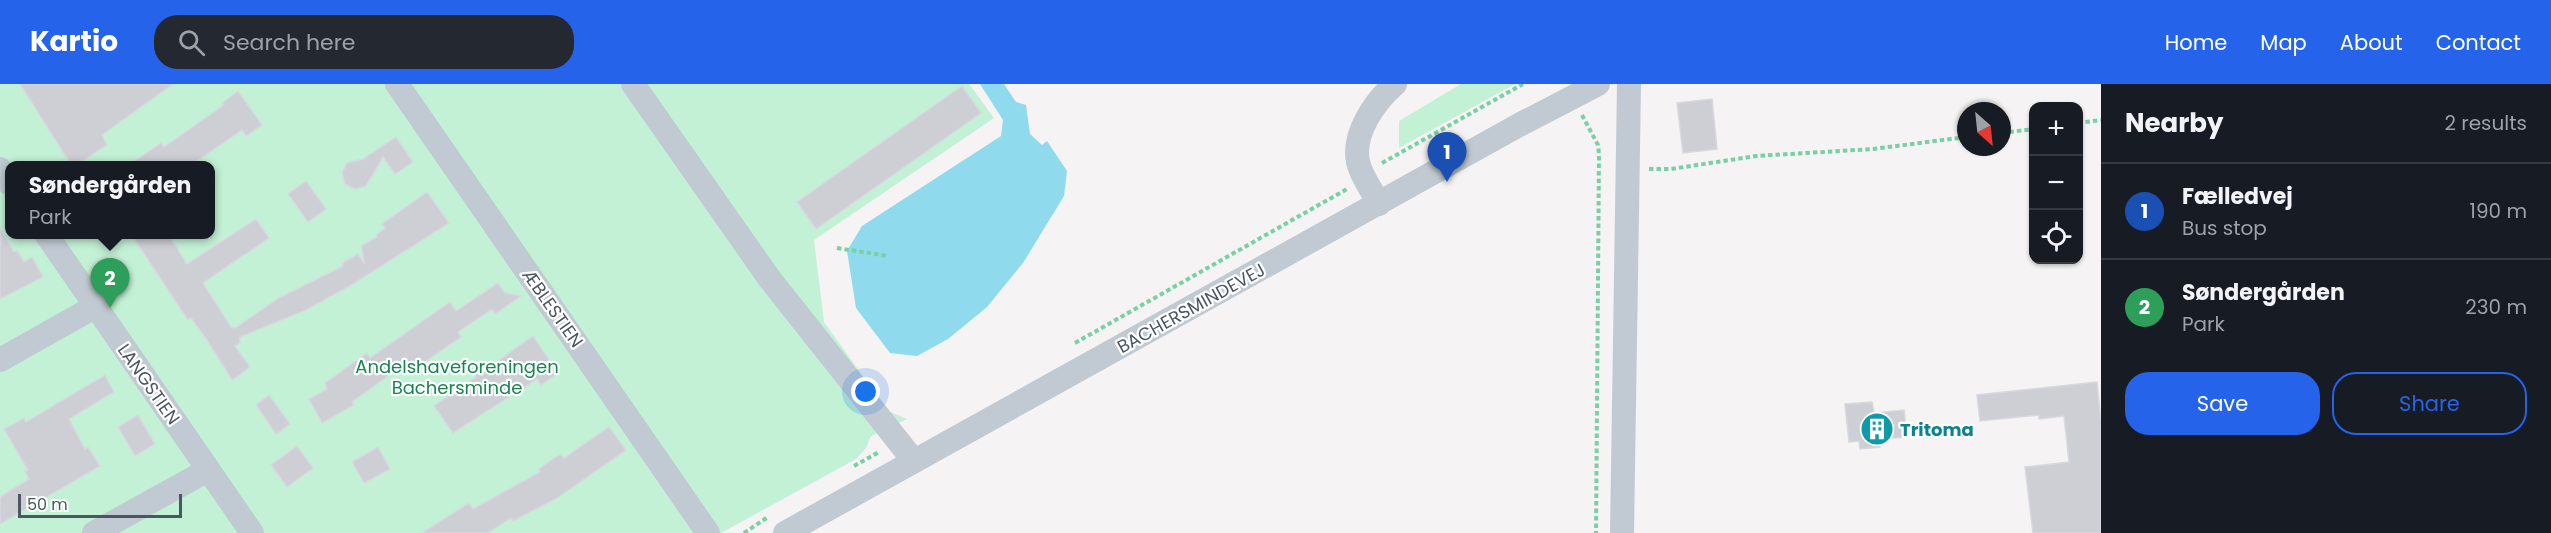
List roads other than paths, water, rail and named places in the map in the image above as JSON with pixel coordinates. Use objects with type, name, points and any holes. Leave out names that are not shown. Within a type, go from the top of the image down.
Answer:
[{"type":"street","name":"ÆBLESTIEN","points":[[398,84],[708,533]]},
{"type":"street","points":[[633,84],[769,278],[914,461]]},
{"type":"street","points":[[1379,204],[1358,163],[1357,140],[1379,97],[1395,84]]},
{"type":"street","name":"BACHERSMINDEVEJ","points":[[779,523],[914,461],[1570,97],[1598,84]]},
{"type":"street","points":[[1622,533],[1629,84]]},
{"type":"street","name":"LANGSTIEN","points":[[49,239],[252,533]]},
{"type":"street","points":[[0,360],[96,306]]},
{"type":"street","points":[[94,533],[208,470]]},
{"type":"water","points":[[980,84],[1004,84],[1016,102],[1026,105],[1030,134],[1042,145],[1047,141],[1067,171],[1064,196],[1023,263],[987,307],[948,339],[917,356],[890,353],[856,308],[847,251],[862,226],[1001,136],[1003,120]]},
{"type":"place","name":"Fælledvej","points":[[1447,182]]},
{"type":"place","name":"Søndergården","points":[[110,308]]},
{"type":"place","name":"Tritoma","points":[[1877,429]]},
{"type":"park label","name":"Andelshaveforeningen Bachersminde","points":[[457,376]]}]
